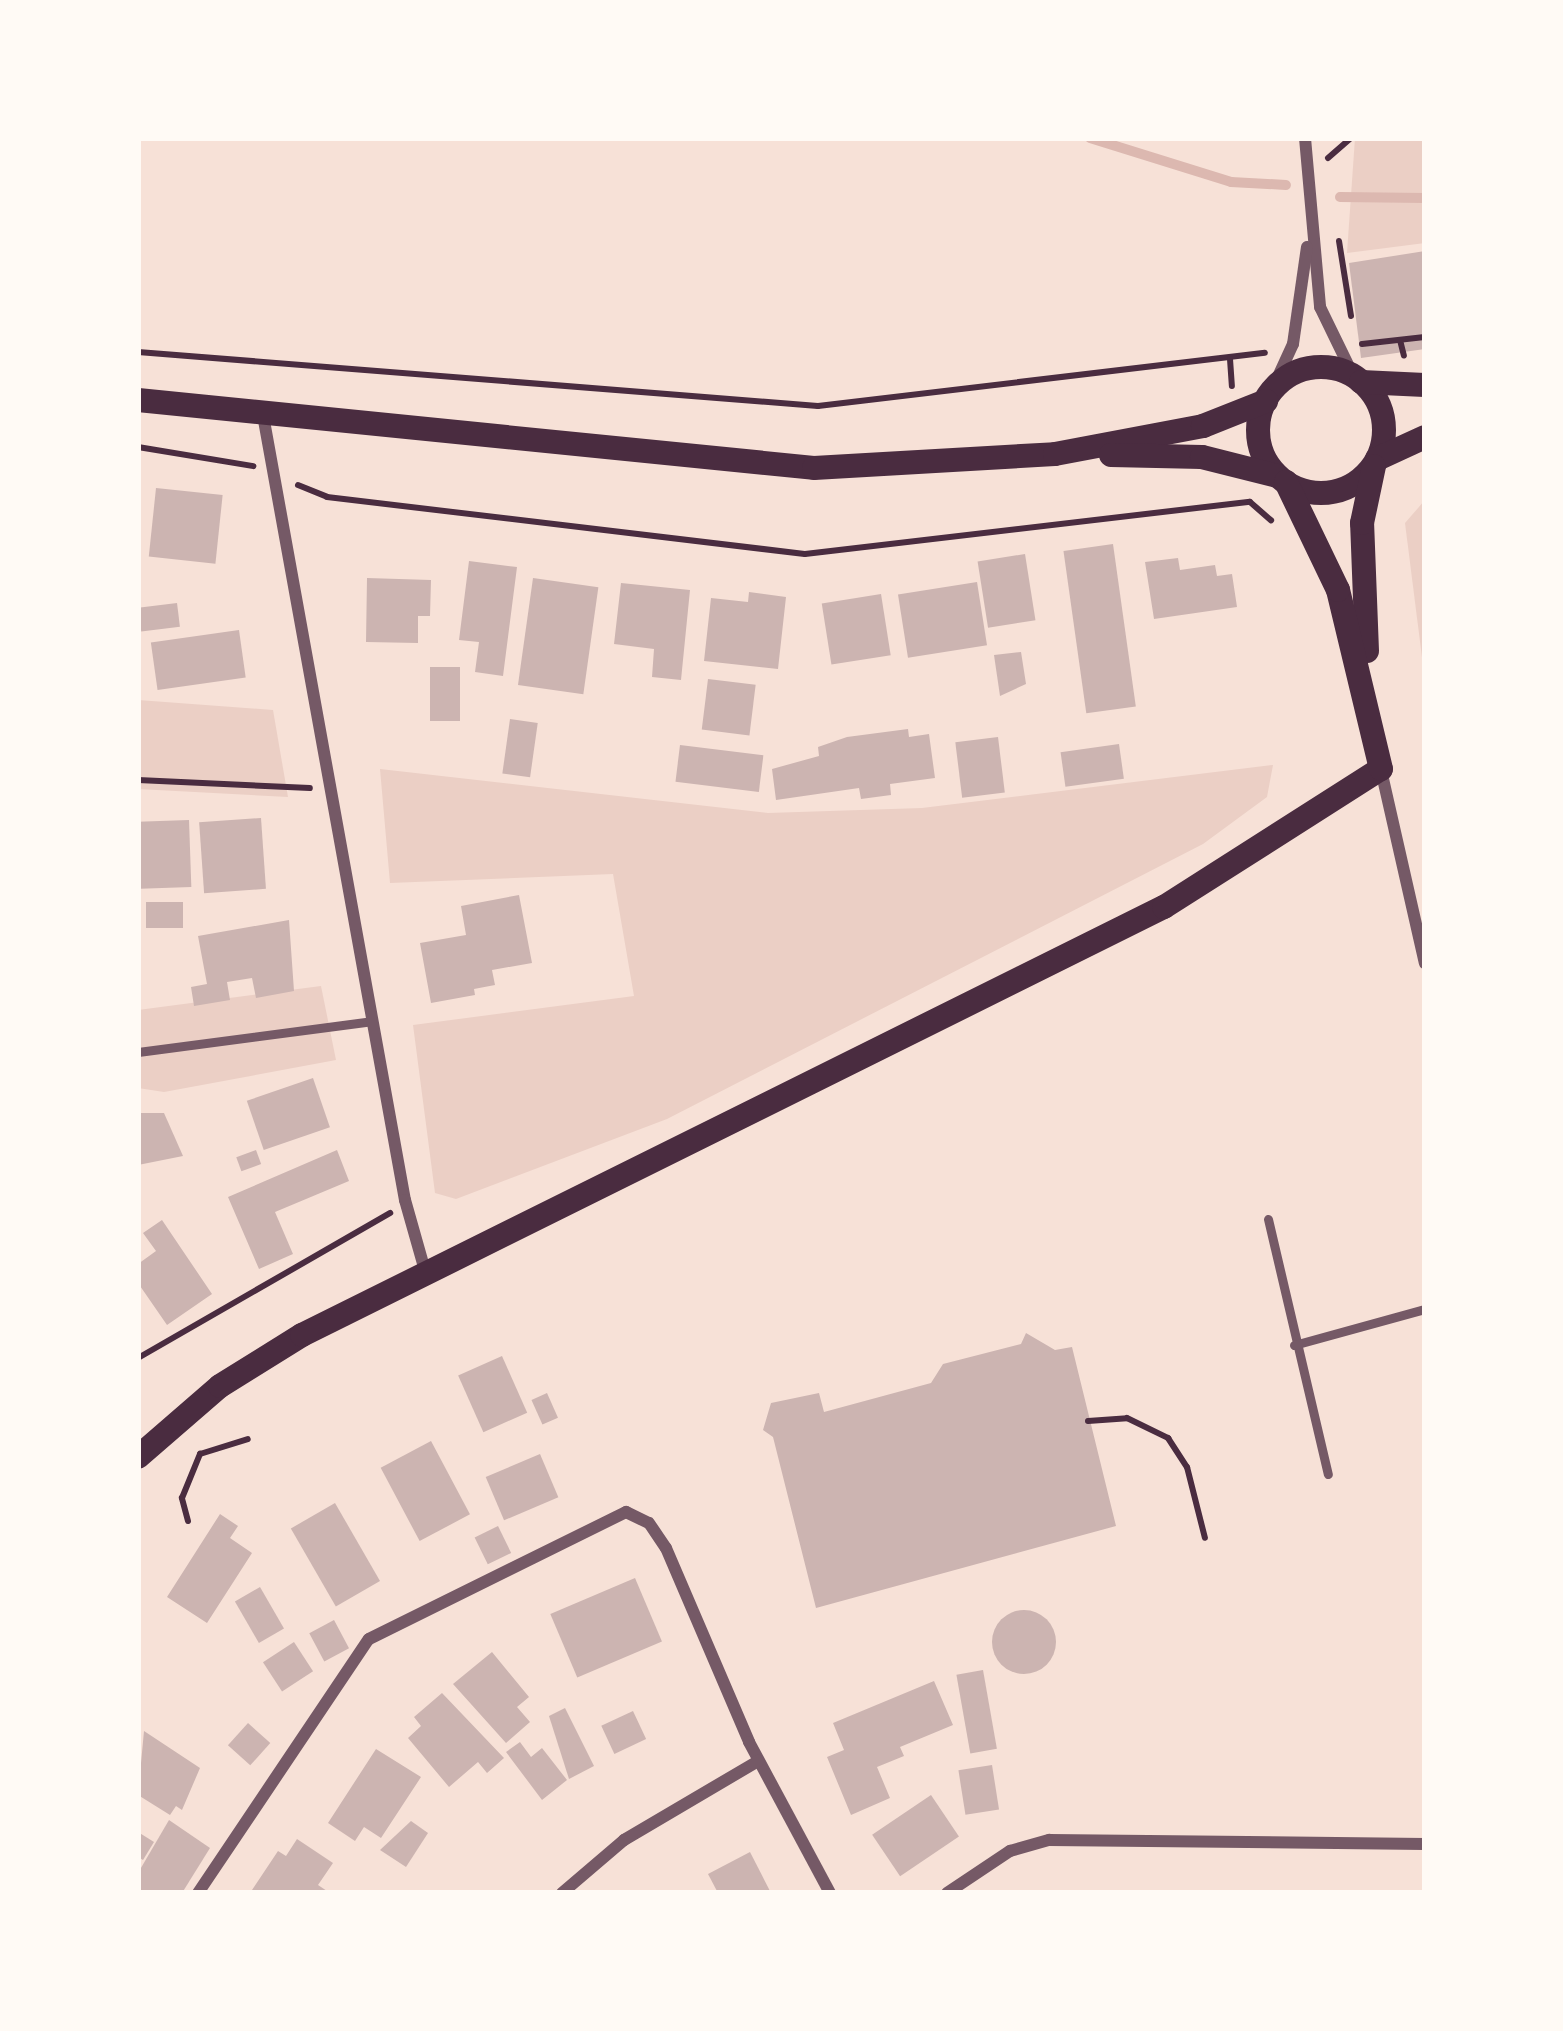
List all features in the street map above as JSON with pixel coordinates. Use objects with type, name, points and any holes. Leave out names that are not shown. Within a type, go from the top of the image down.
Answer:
[{"type":"main road","points":[[1054,454],[1203,426],[1268,397],[1309,368],[1358,380],[1425,385]]},
{"type":"main road","points":[[1358,380],[1383,418],[1361,535],[1379,759]]},
{"type":"main road","points":[[1268,397],[1260,441],[1312,524],[1346,619],[1379,759]]},
{"type":"main road","points":[[138,400],[737,465],[882,467],[1054,454],[1202,457],[1334,492],[1376,461],[1425,437]]},
{"type":"main road","points":[[138,1457],[251,1365],[1164,907],[1379,759]]},
{"type":"street","points":[[1304,138],[1320,308],[1358,380]]},
{"type":"street","points":[[1268,397],[1293,344],[1309,228]]},
{"type":"street","points":[[263,415],[405,1204],[426,1275]]},
{"type":"street","points":[[1379,759],[1425,963]]},
{"type":"street","points":[[198,1893],[369,1639],[614,1514],[641,1517],[666,1548],[758,1761],[830,1893]]},
{"type":"street","points":[[562,1893],[613,1848],[758,1761]]},
{"type":"street","points":[[946,1893],[1010,1851],[1049,1840],[1425,1844]]},
{"type":"lane","points":[[138,1052],[373,1021]]},
{"type":"lane","points":[[1268,1219],[1328,1474]]},
{"type":"lane","points":[[1294,1345],[1425,1309]]},
{"type":"path","points":[[1338,138],[1411,138]]},
{"type":"path","points":[[1328,160],[1351,139]]},
{"type":"path","points":[[1353,332],[1354,345],[1425,337]]},
{"type":"path","points":[[138,352],[818,406],[1264,355]]},
{"type":"path","points":[[138,447],[275,475],[327,497],[805,554],[1250,502],[1281,528],[1312,524]]},
{"type":"path","points":[[138,780],[332,788]]},
{"type":"path","points":[[138,1358],[405,1204]]},
{"type":"path","points":[[1088,1421],[1114,1417],[1152,1426],[1181,1456],[1205,1538]]},
{"type":"path","points":[[188,1521],[181,1504],[200,1454],[248,1439]]},
{"type":"shaded area","points":[[1355,138],[1425,138],[1425,243],[1347,253]]},
{"type":"shaded area","points":[[1425,500],[1425,681],[1405,523]]},
{"type":"shaded area","points":[[138,700],[273,710],[288,797],[138,789]]},
{"type":"shaded area","points":[[1273,765],[1267,797],[1203,844],[667,1119],[456,1199],[435,1193],[413,1025],[634,996],[613,874],[390,883],[380,769],[768,813],[922,808]]},
{"type":"shaded area","points":[[321,986],[336,1060],[164,1092],[138,1088],[138,1010]]},
{"type":"building","points":[[1425,251],[1425,349],[1361,358],[1349,263]]},
{"type":"building","points":[[156,488],[223,495],[215,564],[149,557]]},
{"type":"building","points":[[1113,544],[1136,706],[1086,713],[1063,551]]},
{"type":"building","points":[[1025,554],[1035,620],[988,628],[978,562]]},
{"type":"building","points":[[1178,558],[1180,570],[1215,565],[1217,576],[1232,574],[1237,607],[1154,619],[1145,562]]},
{"type":"building","points":[[469,561],[517,567],[503,676],[475,672],[479,642],[459,640]]},
{"type":"building","points":[[367,578],[431,580],[430,616],[418,616],[418,643],[366,642]]},
{"type":"building","points":[[533,578],[598,587],[583,694],[518,685]]},
{"type":"building","points":[[977,582],[987,645],[908,658],[898,595]]},
{"type":"building","points":[[621,583],[690,590],[681,680],[652,677],[654,649],[614,644]]},
{"type":"building","points":[[749,592],[786,597],[778,669],[704,661],[711,598],[748,602]]},
{"type":"building","points":[[881,594],[891,655],[831,665],[822,603]]},
{"type":"building","points":[[177,603],[180,627],[141,632],[138,608]]},
{"type":"building","points":[[239,630],[246,678],[158,690],[151,642]]},
{"type":"building","points":[[1021,652],[1026,684],[1000,696],[994,655]]},
{"type":"building","points":[[430,667],[460,667],[460,721],[430,721]]},
{"type":"building","points":[[708,679],[756,685],[749,735],[702,730]]},
{"type":"building","points":[[510,719],[538,723],[530,777],[502,773]]},
{"type":"building","points":[[908,729],[909,737],[929,734],[935,778],[890,784],[891,795],[861,799],[859,788],[776,800],[772,769],[819,756],[818,747],[847,737]]},
{"type":"building","points":[[998,737],[1005,793],[962,798],[955,742]]},
{"type":"building","points":[[1119,744],[1124,779],[1065,787],[1061,752]]},
{"type":"building","points":[[680,745],[763,755],[759,792],[675,782]]},
{"type":"building","points":[[261,818],[266,889],[204,893],[199,822]]},
{"type":"building","points":[[189,820],[191,887],[140,889],[138,822]]},
{"type":"building","points":[[519,895],[532,963],[492,970],[495,985],[474,989],[475,995],[431,1003],[420,943],[466,935],[461,906]]},
{"type":"building","points":[[146,902],[183,902],[183,928],[146,928]]},
{"type":"building","points":[[289,920],[294,991],[256,998],[252,978],[227,982],[230,1000],[194,1006],[191,987],[207,984],[198,936]]},
{"type":"building","points":[[313,1078],[330,1127],[264,1150],[247,1101]]},
{"type":"building","points":[[138,1113],[164,1113],[183,1156],[138,1165]]},
{"type":"building","points":[[256,1150],[261,1164],[241,1171],[236,1157]]},
{"type":"building","points":[[337,1150],[349,1181],[275,1212],[293,1254],[259,1269],[228,1197]]},
{"type":"building","points":[[162,1220],[212,1294],[167,1325],[138,1283],[138,1264],[156,1251],[143,1233]]},
{"type":"building","points":[[1026,1333],[1055,1350],[1072,1347],[1116,1526],[816,1608],[773,1437],[763,1430],[771,1403],[819,1393],[824,1412],[931,1383],[943,1364],[1021,1344]]},
{"type":"building","points":[[502,1356],[527,1413],[483,1432],[458,1376]]},
{"type":"building","points":[[547,1393],[558,1418],[542,1425],[531,1400]]},
{"type":"building","points":[[431,1441],[470,1514],[420,1541],[381,1468]]},
{"type":"building","points":[[540,1454],[558,1497],[504,1520],[486,1477]]},
{"type":"building","points":[[335,1503],[380,1581],[336,1606],[291,1528]]},
{"type":"building","points":[[220,1514],[238,1526],[230,1538],[252,1553],[207,1623],[167,1597]]},
{"type":"building","points":[[498,1526],[511,1553],[488,1564],[475,1537]]},
{"type":"building","points":[[635,1578],[662,1642],[577,1677],[550,1614]]},
{"type":"building","points":[[260,1587],[284,1629],[259,1643],[235,1602]]},
{"type":"building","points":[[1024,1610],[1047,1619],[1056,1642],[1047,1665],[1024,1674],[1001,1665],[992,1642],[1001,1619]]},
{"type":"building","points":[[334,1620],[349,1648],[324,1661],[309,1633]]},
{"type":"building","points":[[294,1642],[313,1671],[282,1692],[263,1662]]},
{"type":"building","points":[[492,1652],[529,1697],[517,1707],[530,1722],[506,1743],[453,1684]]},
{"type":"building","points":[[983,1670],[997,1749],[970,1753],[956,1675]]},
{"type":"building","points":[[934,1681],[953,1725],[900,1747],[904,1756],[877,1767],[890,1798],[851,1815],[827,1757],[844,1750],[833,1723]]},
{"type":"building","points":[[442,1693],[504,1758],[487,1773],[478,1762],[449,1787],[408,1738],[421,1726],[414,1717]]},
{"type":"building","points":[[565,1708],[594,1766],[569,1779],[549,1716]]},
{"type":"building","points":[[633,1711],[646,1739],[614,1754],[601,1726]]},
{"type":"building","points":[[248,1723],[270,1743],[250,1765],[228,1745]]},
{"type":"building","points":[[144,1731],[200,1768],[182,1810],[176,1806],[170,1815],[138,1795]]},
{"type":"building","points":[[520,1742],[531,1757],[542,1748],[567,1780],[542,1800],[506,1752]]},
{"type":"building","points":[[376,1749],[421,1777],[381,1838],[364,1827],[355,1841],[328,1823]]},
{"type":"building","points":[[992,1765],[999,1809],[965,1815],[958,1770]]},
{"type":"building","points":[[931,1795],[959,1836],[900,1876],[872,1835]]},
{"type":"building","points":[[169,1820],[210,1848],[182,1893],[138,1893],[138,1873]]},
{"type":"building","points":[[411,1821],[428,1833],[406,1867],[380,1850]]},
{"type":"building","points":[[138,1832],[154,1842],[143,1860],[138,1857]]},
{"type":"building","points":[[297,1839],[333,1863],[318,1885],[330,1893],[250,1893],[278,1851],[286,1856]]},
{"type":"building","points":[[750,1852],[771,1893],[718,1893],[708,1874]]},
{"type":"waterway","points":[[1090,138],[1231,182],[1286,185]]},
{"type":"waterway","points":[[1340,197],[1425,198]]}]
